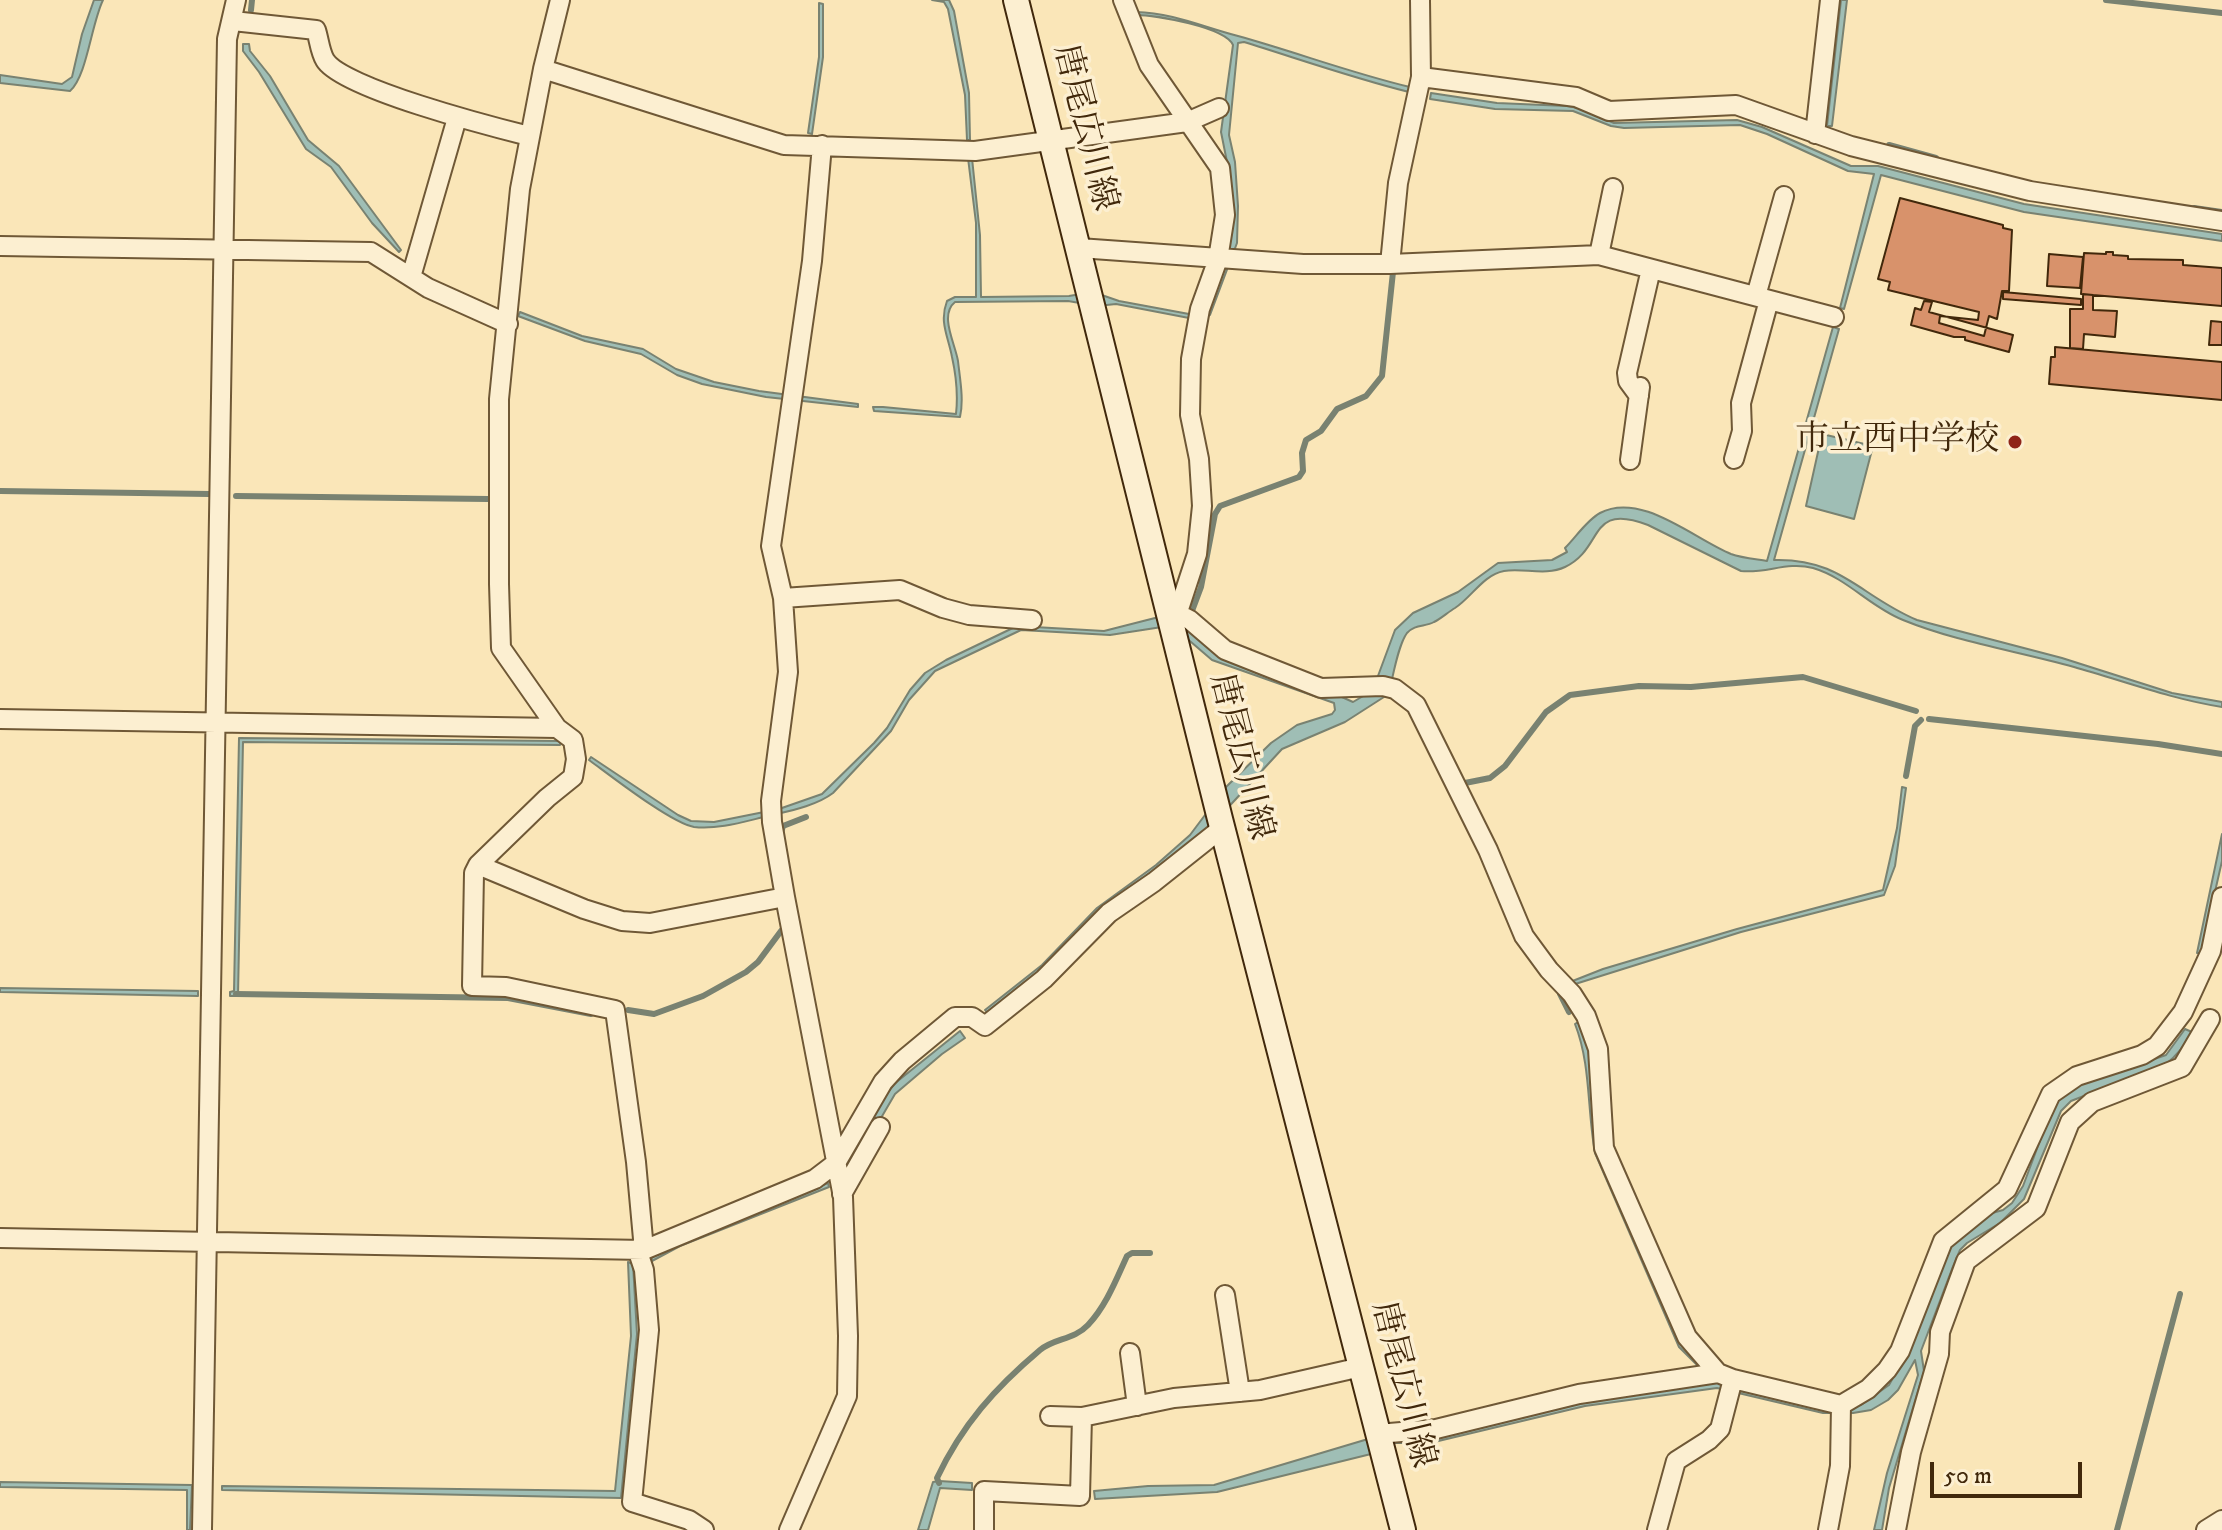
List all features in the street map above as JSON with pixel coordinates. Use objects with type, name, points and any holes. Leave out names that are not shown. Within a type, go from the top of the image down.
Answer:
[{"type":"main road","name":"唐尾広川線","points":[[1016,0],[1219,815],[1403,1530]]},
{"type":"street","points":[[202,1530],[227,39],[236,0]]},
{"type":"street","points":[[560,0],[520,189],[499,399],[501,648],[557,728],[573,740],[576,759],[573,777],[547,798],[478,865],[474,873],[472,986],[506,987],[615,1010],[636,1162],[640,1250],[649,1330],[632,1502],[678,1516],[704,1530]]},
{"type":"street","points":[[1123,0],[1149,65],[1220,168],[1225,215],[1225,259],[1200,309],[1191,359],[1190,415],[1199,459],[1202,506],[1197,554],[1171,618],[1190,620],[1225,650],[1321,688],[1391,688],[1416,705],[1488,850],[1524,936],[1549,970],[1572,994],[1586,1016],[1598,1049],[1604,1148],[1687,1337],[1725,1376],[1720,1429],[1709,1440],[1676,1461],[1657,1530]]},
{"type":"street","points":[[1390,264],[1398,183],[1421,77],[1420,0]]},
{"type":"street","points":[[1815,134],[1830,0]]},
{"type":"street","points":[[233,21],[316,30],[325,62],[348,78],[457,118],[529,136]]},
{"type":"street","points":[[543,69],[784,145],[975,151],[1187,122],[1219,108]]},
{"type":"street","points":[[1421,77],[1576,97],[1609,111],[1736,105],[1851,146],[2030,191],[2222,221]]},
{"type":"street","points":[[411,277],[457,118]]},
{"type":"street","points":[[789,1530],[847,1396],[848,1336],[842,1194],[785,897],[771,801],[788,672],[783,598],[771,546],[812,261],[822,145]]},
{"type":"street","points":[[1599,255],[1613,188]]},
{"type":"street","points":[[1734,459],[1742,431],[1741,403],[1784,196]]},
{"type":"street","points":[[0,246],[371,252],[428,288],[508,324]]},
{"type":"street","points":[[1079,248],[1303,264],[1390,264],[1599,255],[1834,317]]},
{"type":"street","points":[[1630,460],[1639,392],[1628,381],[1627,373],[1651,269]]},
{"type":"street","points":[[783,598],[900,590],[969,615],[1032,620]]},
{"type":"street","points":[[0,719],[557,728]]},
{"type":"street","points":[[0,1238],[640,1250],[815,1179],[836,1163],[883,1082],[902,1061],[955,1017],[972,1017],[985,1026],[1044,979],[1109,913],[1154,882],[1219,815]]},
{"type":"street","points":[[478,865],[584,909],[622,921],[650,923],[785,897]]},
{"type":"street","points":[[1380,1440],[1579,1394],[1725,1376],[1841,1405],[1868,1389],[1900,1351],[1943,1241],[2007,1189],[2051,1094],[2077,1076],[2149,1051],[2157,1046],[2183,1012],[2211,951],[2222,897]]},
{"type":"street","points":[[1896,1530],[1911,1452],[1939,1354],[1940,1332],[1966,1261],[2036,1208],[2070,1122],[2092,1102],[2182,1067],[2216,1019],[2183,1012]]},
{"type":"street","points":[[842,1194],[880,1127]]},
{"type":"street","points":[[1225,1295],[1240,1392]]},
{"type":"street","points":[[1130,1353],[1137,1406]]},
{"type":"street","points":[[1050,1416],[1082,1417],[1174,1398],[1260,1390],[1361,1367]]},
{"type":"street","points":[[1828,1530],[1840,1466],[1841,1405]]},
{"type":"street","points":[[984,1530],[984,1491],[1080,1496],[1082,1417]]},
{"type":"street","points":[[2206,1530],[2222,1520]]},
{"type":"water","points":[[94,0],[103,0],[81,74],[70,91],[0,83],[0,75],[62,84],[72,77]]},
{"type":"water","points":[[932,0],[949,0],[954,11],[969,93],[970,140],[967,140],[965,95],[948,9],[944,2]]},
{"type":"water","points":[[1841,0],[1847,0],[1832,126],[1827,126]]},
{"type":"water","points":[[819,3],[823,4],[823,57],[812,134],[808,133],[819,57]]},
{"type":"water","points":[[1136,12],[1188,21],[1410,87],[1409,92],[1244,42],[1238,43],[1229,135],[1235,162],[1237,243],[1210,315],[1205,317],[1228,167],[1221,132],[1233,45],[1204,28],[1136,15]]},
{"type":"water","points":[[243,44],[249,44],[250,51],[270,76],[308,140],[339,166],[401,250],[399,252],[372,223],[331,167],[306,149],[243,51]]},
{"type":"water","points":[[1431,93],[1497,103],[1567,106],[1614,123],[1737,120],[1762,127],[1851,166],[1878,166],[2024,204],[2222,234],[2222,241],[2024,212],[1881,175],[1844,309],[1840,308],[1874,174],[1848,171],[1740,125],[1624,128],[1573,111],[1495,109],[1430,99]]},
{"type":"water","points":[[968,158],[972,158],[980,235],[981,297],[1069,296],[1093,292],[1119,301],[1189,314],[1189,318],[1116,304],[1097,306],[1068,301],[955,302],[950,308],[948,322],[958,361],[962,397],[960,417],[874,411],[873,407],[883,407],[956,414],[956,378],[944,316],[947,301],[955,297],[976,297],[976,223]]},
{"type":"water","points":[[520,312],[582,336],[643,349],[676,369],[714,382],[858,404],[858,407],[766,397],[702,384],[677,375],[641,354],[585,341],[518,316]]},
{"type":"water","points":[[1833,327],[1839,329],[1774,560],[1817,565],[1834,572],[1917,620],[2062,658],[2172,693],[2222,702],[2222,707],[2166,695],[2074,667],[1924,628],[1891,614],[1837,579],[1813,568],[1794,566],[1741,571],[1648,525],[1629,519],[1615,519],[1605,523],[1578,559],[1565,567],[1550,571],[1512,570],[1497,573],[1440,619],[1410,630],[1401,645],[1389,692],[1384,697],[1345,722],[1282,749],[1211,826],[989,1015],[985,1010],[1042,965],[1097,908],[1156,865],[1190,835],[1226,787],[1271,743],[1297,725],[1332,714],[1334,703],[1212,660],[1184,636],[1162,627],[1110,635],[1021,630],[935,671],[909,700],[891,731],[833,793],[802,808],[732,824],[694,827],[656,808],[589,760],[591,757],[678,815],[691,821],[714,822],[779,809],[822,794],[887,728],[910,690],[925,673],[1017,626],[1104,631],[1165,618],[1353,702],[1370,692],[1395,630],[1413,613],[1458,592],[1498,563],[1552,560],[1567,552],[1565,548],[1600,513],[1616,508],[1650,512],[1731,554],[1767,561]]},
{"type":"water","points":[[1822,434],[1873,446],[1854,519],[1806,506]]},
{"type":"water","points":[[239,738],[561,741],[560,745],[243,742],[238,996],[230,996],[230,992],[234,991]]},
{"type":"water","points":[[1902,787],[1906,788],[1895,866],[1884,895],[1741,932],[1572,985],[1570,982],[1603,969],[1737,929],[1883,890],[1897,828]]},
{"type":"water","points":[[2222,834],[2222,861],[2201,953],[2197,953]]},
{"type":"water","points":[[0,988],[198,991],[198,996],[0,992]]},
{"type":"water","points":[[1578,1022],[1588,1044],[1593,1102],[1702,1364],[1699,1367],[1679,1347],[1595,1153],[1586,1071],[1575,1024]]},
{"type":"water","points":[[2185,1029],[2192,1032],[2181,1050],[2166,1064],[2071,1101],[2061,1111],[2024,1199],[2000,1223],[1960,1250],[1921,1351],[1924,1371],[1889,1488],[1882,1530],[1874,1530],[1887,1473],[1918,1375],[1915,1360],[1898,1390],[1871,1410],[1823,1413],[1717,1388],[1585,1406],[1430,1443],[1395,1443],[1371,1454],[1217,1492],[1095,1499],[1094,1491],[1214,1485],[1368,1439],[1582,1400],[1719,1380],[1851,1407],[1861,1405],[1889,1385],[1904,1358],[1945,1252],[1985,1215],[2003,1210],[2012,1203],[2023,1186],[2053,1106],[2067,1089],[2166,1055]]},
{"type":"water","points":[[960,1031],[965,1038],[895,1094],[850,1171],[844,1168],[873,1114],[894,1084]]},
{"type":"water","points":[[828,1183],[829,1187],[680,1246],[652,1261],[651,1254]]},
{"type":"water","points":[[628,1262],[633,1264],[637,1334],[621,1498],[222,1490],[222,1486],[615,1491],[631,1336]]},
{"type":"water","points":[[0,1482],[192,1485],[190,1530],[187,1530],[187,1490],[0,1487]]},
{"type":"water","points":[[933,1482],[972,1483],[972,1490],[940,1488],[928,1530],[918,1530]]},
{"type":"building","points":[[1900,198],[2012,230],[2009,291],[2002,291],[1997,319],[1989,316],[1984,336],[1939,323],[1940,316],[1978,320],[1979,312],[1888,290],[1890,282],[1878,279]]},
{"type":"building","points":[[2106,252],[2128,256],[2128,259],[2183,260],[2183,265],[2222,268],[2222,306],[2081,294],[2084,253]]},
{"type":"building","points":[[2049,254],[2083,257],[2080,288],[2047,286]]},
{"type":"building","points":[[2003,292],[2081,299],[2081,305],[2003,299]]},
{"type":"building","points":[[2083,294],[2093,295],[2093,310],[2117,311],[2115,337],[2084,334],[2083,349],[2070,348],[2070,309],[2083,309]]},
{"type":"building","points":[[1924,301],[1932,302],[1929,312],[2013,335],[2009,352],[1965,340],[1965,337],[1911,325],[1915,308],[1921,310]]},
{"type":"building","points":[[2211,321],[2222,322],[2222,345],[2209,345]]},
{"type":"building","points":[[2055,347],[2222,362],[2222,400],[2049,384]]},
{"type":"waterway","points":[[251,10],[252,0]]},
{"type":"waterway","points":[[2106,0],[2222,13]]},
{"type":"waterway","points":[[1889,145],[1936,158]]},
{"type":"waterway","points":[[2194,208],[2222,212]]},
{"type":"waterway","points":[[1192,611],[1201,587],[1215,514],[1220,506],[1299,477],[1303,471],[1302,453],[1306,440],[1321,431],[1337,409],[1366,396],[1382,376],[1393,272]]},
{"type":"waterway","points":[[0,491],[209,494]]},
{"type":"waterway","points":[[236,496],[488,499]]},
{"type":"waterway","points":[[1465,783],[1490,778],[1505,766],[1546,712],[1570,695],[1639,686],[1691,687],[1803,677],[1916,711]]},
{"type":"waterway","points":[[1929,719],[2222,754]]},
{"type":"waterway","points":[[1906,776],[1915,726],[1921,720]]},
{"type":"waterway","points":[[781,833],[783,826],[806,817]]},
{"type":"waterway","points":[[628,1010],[654,1014],[703,996],[746,972],[758,962],[781,931]]},
{"type":"waterway","points":[[236,994],[508,998],[591,1014]]},
{"type":"waterway","points":[[1560,994],[1569,1012]]},
{"type":"waterway","points":[[939,1483],[937,1478],[957,1441],[994,1393],[1040,1350],[1077,1334],[1088,1325],[1105,1301],[1127,1256],[1150,1253]]},
{"type":"waterway","points":[[2117,1530],[2180,1294]]},
{"type":"place","name":"市立西中学校","points":[[2015,442]]}]
